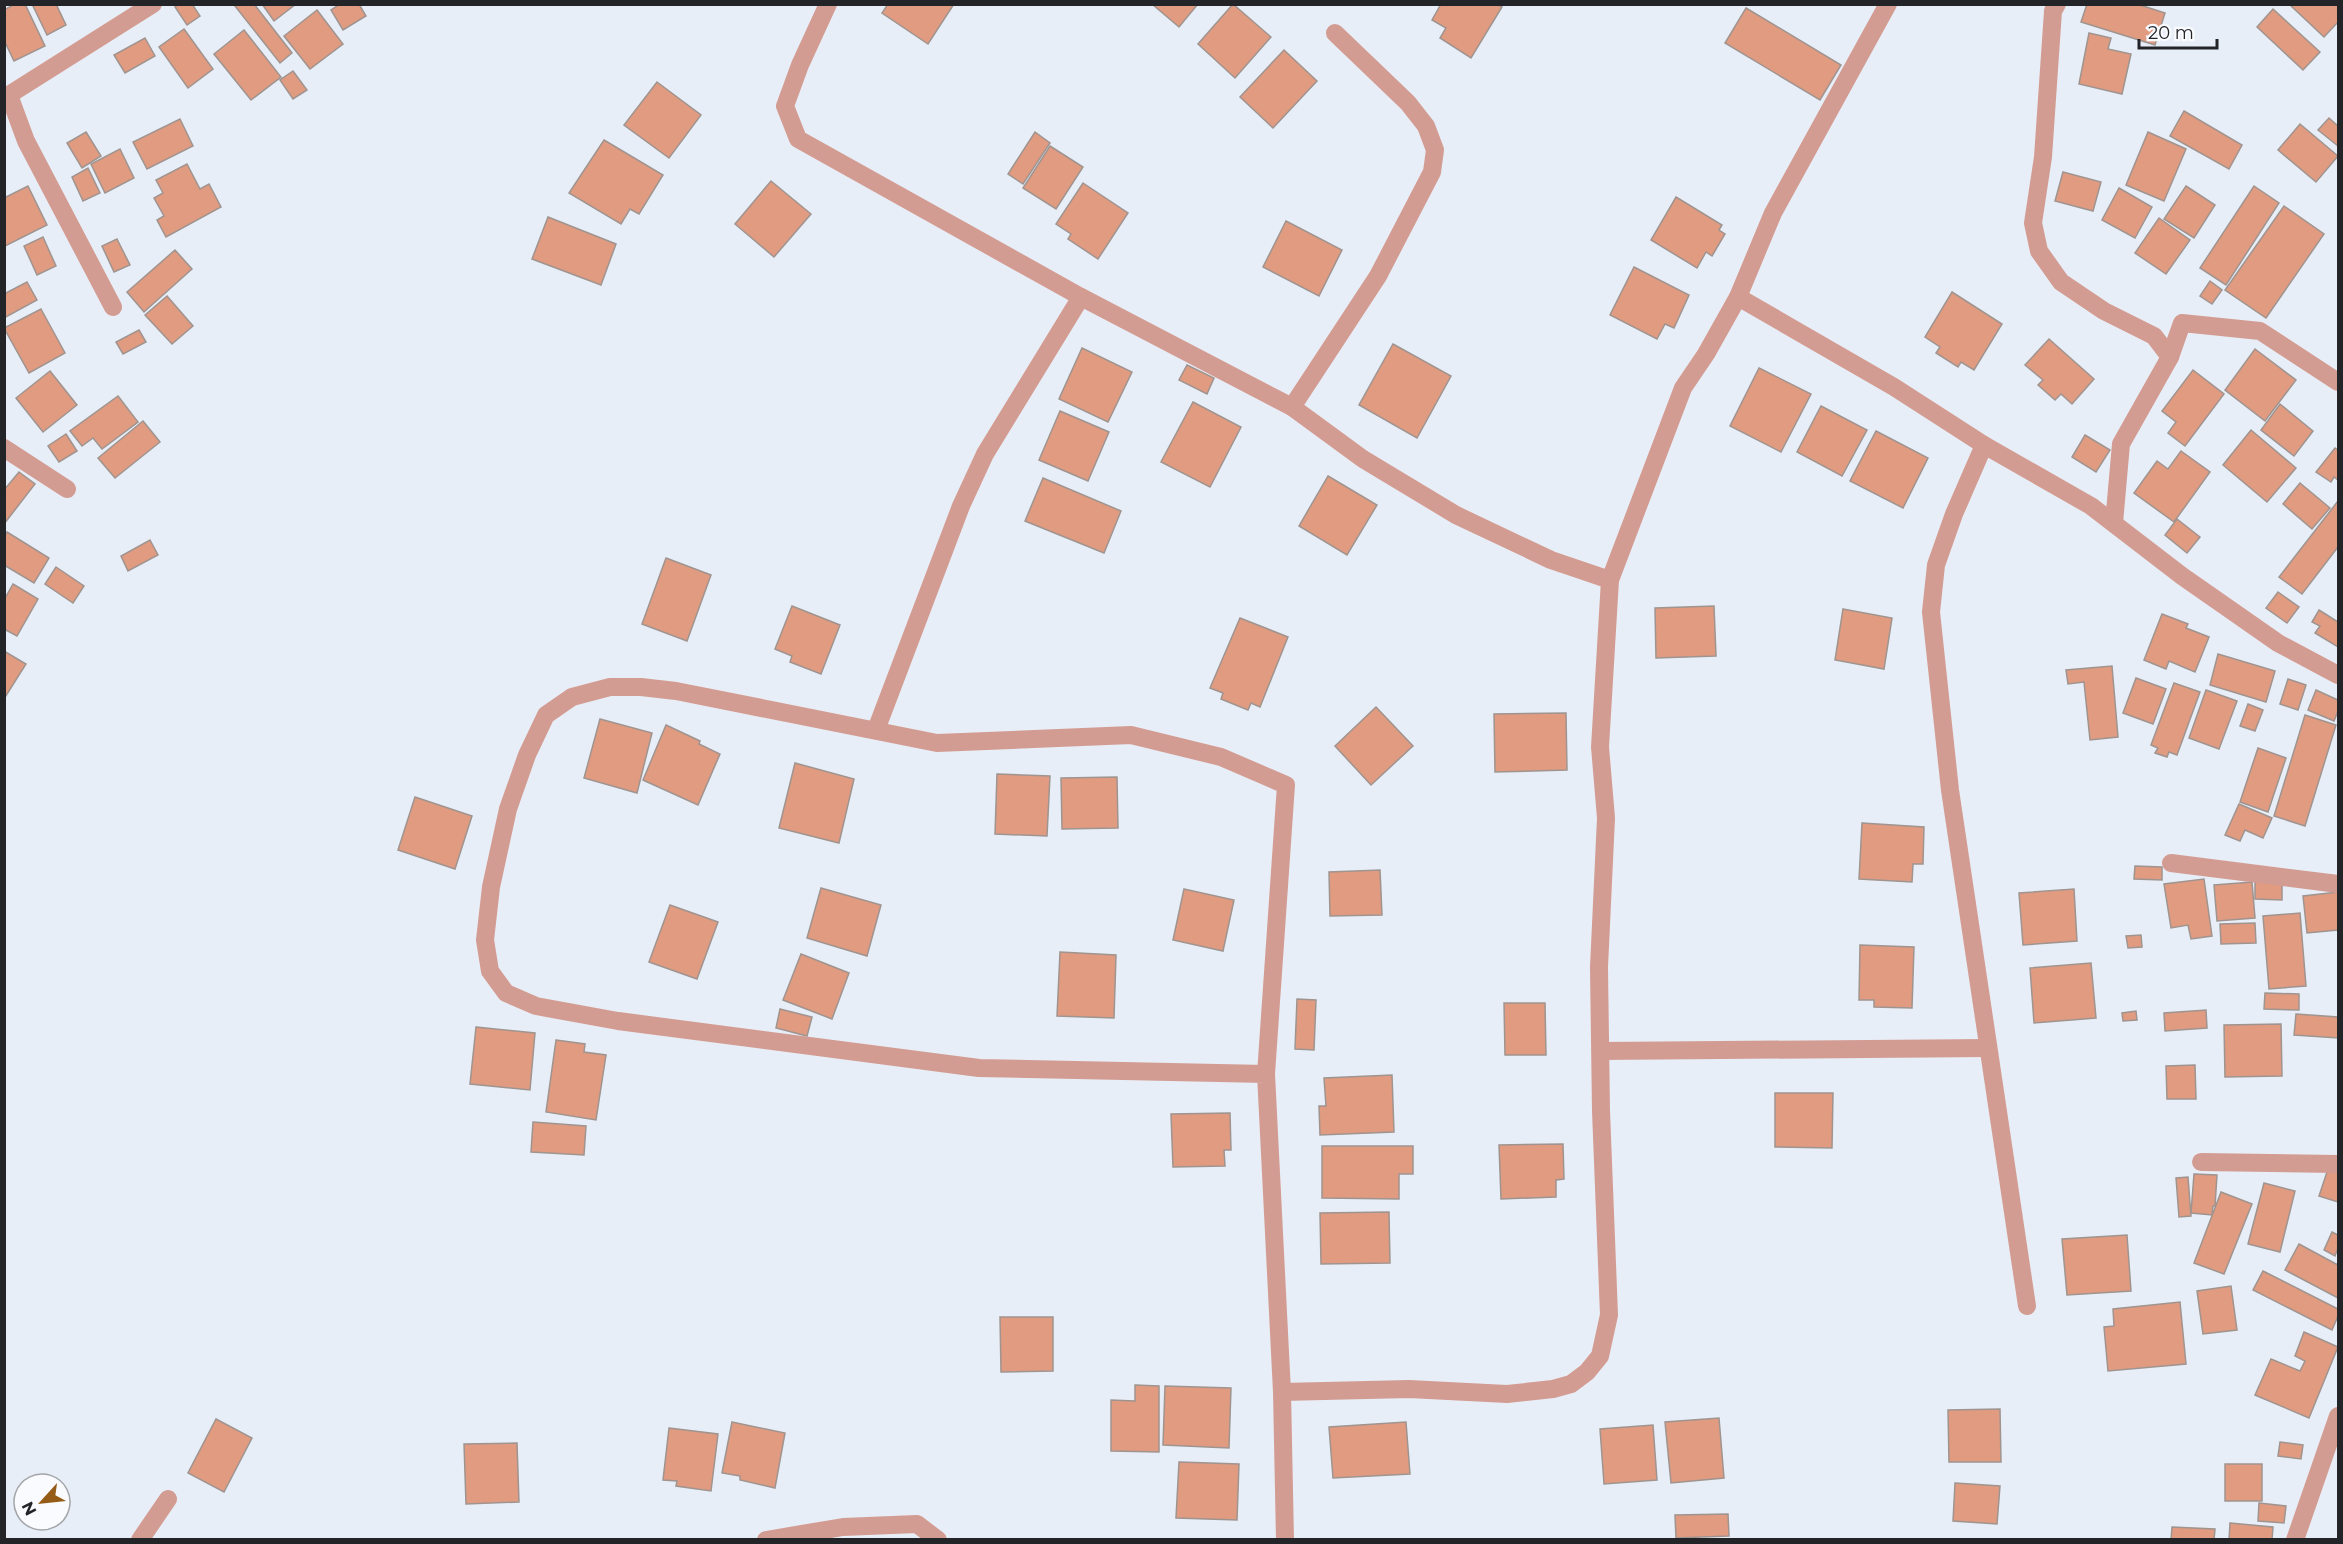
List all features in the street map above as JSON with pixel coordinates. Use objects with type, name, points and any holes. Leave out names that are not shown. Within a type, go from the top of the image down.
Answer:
[{"type":"street","points":[[113,307],[26,141],[7,97],[153,4]]},
{"type":"street","points":[[828,4],[800,65],[785,106],[798,139],[1081,297],[1292,408],[1363,459],[1456,515],[1551,560],[1610,580]]},
{"type":"street","points":[[1282,1392],[1409,1389],[1507,1394],[1553,1389],[1570,1384],[1587,1372],[1600,1356],[1609,1315],[1601,1111],[1599,967],[1606,818],[1600,747],[1610,580],[1683,388],[1706,354],[1738,297],[1773,213],[1888,4]]},
{"type":"street","points":[[2056,4],[2053,11],[2043,157],[2033,223],[2039,251],[2061,282],[2104,311],[2154,336],[2170,357]]},
{"type":"street","points":[[1292,408],[1378,276],[1432,172],[1435,150],[1426,126],[1408,103],[1335,33]]},
{"type":"street","points":[[876,730],[961,506],[985,454],[1081,297]]},
{"type":"street","points":[[1738,297],[1894,387],[1984,445],[2091,506],[2182,576],[2278,643],[2338,675]]},
{"type":"street","points":[[2114,523],[2121,444],[2170,357],[2181,323],[2260,331],[2338,382]]},
{"type":"street","points":[[1984,445],[1935,565],[1930,612],[1949,779],[2027,1306]]},
{"type":"street","points":[[4,448],[67,489]]},
{"type":"street","points":[[1266,1074],[979,1068],[699,1033],[536,1006],[506,993],[490,971],[485,940],[491,887],[508,809],[527,755],[546,715],[572,697],[610,687],[641,687],[676,691],[937,743],[1131,735],[1221,757],[1286,785],[1266,1074],[1282,1392],[1285,1539]]},
{"type":"street","points":[[2171,863],[2338,884]]},
{"type":"street","points":[[1601,1052],[1988,1048]]},
{"type":"street","points":[[2201,1162],[2338,1164]]},
{"type":"street","points":[[2295,1539],[2338,1416]]},
{"type":"street","points":[[140,1539],[168,1499]]},
{"type":"street","points":[[766,1539],[843,1527],[917,1524],[938,1539]]},
{"type":"building","points":[[15,4],[25,4],[45,46],[14,61],[4,40],[4,10]]},
{"type":"building","points":[[32,4],[56,4],[66,25],[47,35]]},
{"type":"building","points":[[179,4],[192,4],[200,16],[187,25],[175,7]]},
{"type":"building","points":[[254,4],[292,53],[280,63],[235,6]]},
{"type":"building","points":[[262,4],[296,4],[274,21]]},
{"type":"building","points":[[340,4],[359,4],[366,16],[343,30],[331,10]]},
{"type":"building","points":[[888,4],[954,4],[928,44],[882,13]]},
{"type":"building","points":[[1152,4],[1198,4],[1179,27]]},
{"type":"building","points":[[1233,4],[1271,37],[1235,78],[1198,44]]},
{"type":"building","points":[[1441,4],[1497,4],[1502,7],[1471,58],[1440,38],[1446,28],[1432,20]]},
{"type":"building","points":[[2087,4],[2137,4],[2165,13],[2155,45],[2081,22]]},
{"type":"building","points":[[2338,4],[2338,22],[2324,37],[2290,5]]},
{"type":"building","points":[[1746,8],[1841,65],[1820,100],[1725,43]]},
{"type":"building","points":[[2273,9],[2320,52],[2303,70],[2257,27]]},
{"type":"building","points":[[317,10],[343,44],[310,69],[284,36]]},
{"type":"building","points":[[184,29],[213,69],[188,88],[159,47]]},
{"type":"building","points":[[244,30],[281,77],[251,100],[214,54]]},
{"type":"building","points":[[2089,33],[2111,38],[2108,49],[2131,54],[2122,94],[2079,84]]},
{"type":"building","points":[[145,38],[155,56],[125,73],[114,55]]},
{"type":"building","points":[[1284,50],[1317,81],[1273,128],[1240,97]]},
{"type":"building","points":[[293,71],[307,90],[293,99],[280,80]]},
{"type":"building","points":[[657,82],[701,115],[669,158],[624,125]]},
{"type":"building","points":[[2184,111],[2242,145],[2229,169],[2170,136]]},
{"type":"building","points":[[2329,118],[2338,126],[2338,146],[2318,130]]},
{"type":"building","points":[[180,119],[193,146],[147,169],[133,142]]},
{"type":"building","points":[[2300,124],[2338,156],[2316,182],[2278,150]]},
{"type":"building","points":[[86,132],[101,156],[82,168],[67,143]]},
{"type":"building","points":[[1035,132],[1050,143],[1023,184],[1008,174]]},
{"type":"building","points":[[2148,132],[2186,149],[2164,201],[2126,185]]},
{"type":"building","points":[[604,140],[663,175],[639,214],[630,209],[621,224],[569,193]]},
{"type":"building","points":[[1050,146],[1083,167],[1056,209],[1023,188]]},
{"type":"building","points":[[120,149],[134,178],[105,193],[91,164]]},
{"type":"building","points":[[187,164],[200,189],[209,184],[221,207],[166,237],[157,220],[164,216],[154,198],[163,193],[156,180]]},
{"type":"building","points":[[88,168],[100,193],[83,201],[72,177]]},
{"type":"building","points":[[2063,172],[2101,182],[2093,211],[2055,201]]},
{"type":"building","points":[[771,181],[811,214],[774,257],[735,224]]},
{"type":"building","points":[[1083,183],[1128,213],[1098,259],[1068,239],[1071,234],[1056,224]]},
{"type":"building","points":[[28,186],[47,225],[5,246],[4,198]]},
{"type":"building","points":[[2186,186],[2215,205],[2194,238],[2164,219]]},
{"type":"building","points":[[2254,186],[2279,203],[2226,285],[2200,268]]},
{"type":"building","points":[[2119,188],[2152,207],[2135,238],[2102,220]]},
{"type":"building","points":[[1676,197],[1722,225],[1719,230],[1725,234],[1712,256],[1706,252],[1697,268],[1651,240]]},
{"type":"building","points":[[2284,206],[2324,234],[2266,318],[2225,290]]},
{"type":"building","points":[[548,217],[616,244],[601,285],[532,259]]},
{"type":"building","points":[[2159,218],[2190,240],[2166,274],[2135,253]]},
{"type":"building","points":[[1286,221],[1342,250],[1319,296],[1263,267]]},
{"type":"building","points":[[43,237],[56,266],[37,275],[24,246]]},
{"type":"building","points":[[117,239],[130,265],[114,272],[102,246]]},
{"type":"building","points":[[175,250],[192,269],[144,312],[127,292]]},
{"type":"building","points":[[1634,267],[1689,295],[1674,328],[1665,324],[1657,339],[1610,315]]},
{"type":"building","points":[[2210,281],[2222,290],[2212,304],[2200,296]]},
{"type":"building","points":[[27,282],[37,300],[4,318],[4,294]]},
{"type":"building","points":[[1952,292],[2002,324],[1974,370],[1961,362],[1958,367],[1936,353],[1940,347],[1925,337]]},
{"type":"building","points":[[167,296],[193,326],[172,344],[145,315]]},
{"type":"building","points":[[41,309],[65,353],[29,373],[4,328]]},
{"type":"building","points":[[139,330],[146,342],[123,354],[116,342]]},
{"type":"building","points":[[2049,339],[2094,379],[2072,404],[2061,394],[2055,400],[2038,385],[2043,380],[2025,365]]},
{"type":"building","points":[[1393,344],[1451,376],[1417,438],[1359,405]]},
{"type":"building","points":[[1082,348],[1132,372],[1108,422],[1059,399]]},
{"type":"building","points":[[2255,349],[2296,380],[2265,421],[2225,390]]},
{"type":"building","points":[[1187,365],[1214,378],[1207,394],[1179,380]]},
{"type":"building","points":[[1759,368],[1811,394],[1781,452],[1730,426]]},
{"type":"building","points":[[2193,370],[2224,394],[2185,446],[2168,433],[2176,422],[2162,411]]},
{"type":"building","points":[[50,371],[77,405],[43,432],[16,398]]},
{"type":"building","points":[[118,396],[138,422],[102,449],[93,438],[82,446],[70,431]]},
{"type":"building","points":[[1193,402],[1241,427],[1210,487],[1161,462]]},
{"type":"building","points":[[2280,404],[2313,431],[2294,456],[2261,430]]},
{"type":"building","points":[[1821,406],[1867,430],[1842,476],[1797,452]]},
{"type":"building","points":[[1060,411],[1109,432],[1088,481],[1039,460]]},
{"type":"building","points":[[143,421],[160,442],[115,478],[98,458]]},
{"type":"building","points":[[2251,430],[2296,468],[2267,502],[2223,465]]},
{"type":"building","points":[[1876,431],[1928,458],[1903,508],[1850,481]]},
{"type":"building","points":[[66,434],[77,451],[59,462],[48,446]]},
{"type":"building","points":[[2085,435],[2110,450],[2096,472],[2072,457]]},
{"type":"building","points":[[2335,448],[2338,450],[2338,480],[2334,477],[2331,482],[2316,472]]},
{"type":"building","points":[[2181,451],[2210,472],[2174,522],[2134,493],[2157,461],[2168,469]]},
{"type":"building","points":[[19,472],[35,484],[4,524],[4,490]]},
{"type":"building","points":[[1328,476],[1377,505],[1347,555],[1299,526]]},
{"type":"building","points":[[1043,478],[1121,511],[1104,553],[1025,521]]},
{"type":"building","points":[[2300,483],[2330,508],[2312,529],[2283,504]]},
{"type":"building","points":[[2338,501],[2338,547],[2302,594],[2279,577]]},
{"type":"building","points":[[2177,519],[2200,537],[2187,553],[2165,535]]},
{"type":"building","points":[[7,532],[49,558],[34,583],[4,565],[4,537]]},
{"type":"building","points":[[150,540],[158,555],[128,571],[121,556]]},
{"type":"building","points":[[666,558],[711,575],[687,641],[642,624]]},
{"type":"building","points":[[56,567],[84,586],[73,603],[45,584]]},
{"type":"building","points":[[13,584],[38,599],[17,636],[4,629],[4,600]]},
{"type":"building","points":[[2278,592],[2299,607],[2287,623],[2266,608]]},
{"type":"building","points":[[792,606],[840,625],[821,674],[790,662],[792,656],[775,649]]},
{"type":"building","points":[[1714,606],[1716,656],[1656,658],[1655,608]]},
{"type":"building","points":[[1843,609],[1892,618],[1884,669],[1835,660]]},
{"type":"building","points":[[2319,610],[2338,622],[2338,647],[2315,633],[2320,626],[2312,622]]},
{"type":"building","points":[[2162,614],[2188,624],[2186,628],[2209,637],[2195,672],[2169,661],[2166,669],[2144,660]]},
{"type":"building","points":[[1240,618],[1288,637],[1260,707],[1251,703],[1248,710],[1221,699],[1223,693],[1210,688]]},
{"type":"building","points":[[4,651],[26,664],[4,699]]},
{"type":"building","points":[[2218,654],[2275,671],[2266,702],[2210,685]]},
{"type":"building","points":[[2112,666],[2118,737],[2090,740],[2084,682],[2068,684],[2066,670]]},
{"type":"building","points":[[2136,678],[2166,689],[2153,724],[2123,713]]},
{"type":"building","points":[[2288,679],[2306,685],[2298,710],[2280,704]]},
{"type":"building","points":[[2174,683],[2200,692],[2177,755],[2169,752],[2167,757],[2155,753],[2158,748],[2151,745]]},
{"type":"building","points":[[2206,690],[2237,701],[2219,749],[2189,738]]},
{"type":"building","points":[[2316,690],[2338,700],[2338,711],[2334,721],[2308,710]]},
{"type":"building","points":[[2248,704],[2263,710],[2255,731],[2240,726]]},
{"type":"building","points":[[1376,707],[1413,746],[1371,785],[1335,746]]},
{"type":"building","points":[[1566,713],[1567,770],[1495,772],[1494,714]]},
{"type":"building","points":[[2305,715],[2336,725],[2305,826],[2274,816]]},
{"type":"building","points":[[600,719],[652,733],[637,793],[584,778]]},
{"type":"building","points":[[666,725],[700,741],[699,744],[720,754],[698,805],[643,780]]},
{"type":"building","points":[[2258,748],[2286,758],[2268,812],[2240,802]]},
{"type":"building","points":[[795,763],[854,779],[839,843],[779,828]]},
{"type":"building","points":[[997,774],[1050,776],[1047,836],[995,834]]},
{"type":"building","points":[[1117,777],[1118,828],[1062,829],[1061,778]]},
{"type":"building","points":[[415,797],[472,816],[455,869],[398,850]]},
{"type":"building","points":[[2239,804],[2272,818],[2263,838],[2245,830],[2240,841],[2225,835]]},
{"type":"building","points":[[1862,823],[1924,827],[1923,864],[1913,864],[1912,882],[1859,879]]},
{"type":"building","points":[[2135,866],[2162,867],[2162,880],[2134,879]]},
{"type":"building","points":[[1380,870],[1382,915],[1330,916],[1329,872]]},
{"type":"building","points":[[2204,879],[2212,936],[2191,939],[2188,925],[2171,928],[2164,884]]},
{"type":"building","points":[[2255,880],[2282,881],[2282,900],[2255,899]]},
{"type":"building","points":[[2252,882],[2255,918],[2217,921],[2214,885]]},
{"type":"building","points":[[821,888],[881,905],[867,956],[807,938]]},
{"type":"building","points":[[1184,889],[1234,900],[1223,951],[1173,940]]},
{"type":"building","points":[[2074,889],[2077,941],[2023,945],[2019,893]]},
{"type":"building","points":[[2338,892],[2338,930],[2307,933],[2303,896]]},
{"type":"building","points":[[670,905],[718,922],[697,979],[649,962]]},
{"type":"building","points":[[2300,913],[2306,986],[2269,989],[2263,916]]},
{"type":"building","points":[[2255,923],[2256,943],[2221,944],[2220,924]]},
{"type":"building","points":[[2141,935],[2142,947],[2128,948],[2126,936]]},
{"type":"building","points":[[1860,945],[1914,947],[1912,1008],[1874,1007],[1874,1000],[1859,1000]]},
{"type":"building","points":[[1060,952],[1116,955],[1114,1018],[1057,1016]]},
{"type":"building","points":[[801,954],[849,973],[832,1019],[783,1000]]},
{"type":"building","points":[[2091,963],[2096,1018],[2034,1023],[2030,968]]},
{"type":"building","points":[[2265,993],[2299,994],[2299,1010],[2264,1009]]},
{"type":"building","points":[[1297,999],[1316,1000],[1314,1050],[1295,1049]]},
{"type":"building","points":[[1504,1003],[1545,1003],[1546,1055],[1505,1055]]},
{"type":"building","points":[[780,1009],[812,1017],[807,1036],[776,1028]]},
{"type":"building","points":[[2206,1010],[2207,1028],[2165,1031],[2164,1013]]},
{"type":"building","points":[[2136,1011],[2137,1020],[2123,1021],[2122,1013]]},
{"type":"building","points":[[2296,1014],[2338,1017],[2338,1038],[2294,1035]]},
{"type":"building","points":[[2281,1024],[2282,1076],[2225,1077],[2224,1025]]},
{"type":"building","points":[[476,1027],[535,1033],[530,1090],[470,1084]]},
{"type":"building","points":[[556,1040],[585,1044],[584,1052],[606,1055],[596,1120],[546,1112]]},
{"type":"building","points":[[2195,1065],[2196,1099],[2167,1099],[2166,1066]]},
{"type":"building","points":[[1392,1075],[1394,1132],[1320,1135],[1319,1106],[1326,1106],[1324,1078]]},
{"type":"building","points":[[1775,1093],[1833,1093],[1832,1148],[1775,1147]]},
{"type":"building","points":[[1230,1113],[1231,1150],[1224,1150],[1225,1166],[1173,1167],[1171,1114]]},
{"type":"building","points":[[533,1122],[586,1126],[584,1155],[531,1152]]},
{"type":"building","points":[[1563,1144],[1564,1179],[1556,1180],[1556,1197],[1501,1199],[1499,1145]]},
{"type":"building","points":[[1322,1146],[1413,1146],[1413,1174],[1399,1174],[1399,1199],[1322,1198]]},
{"type":"building","points":[[2328,1169],[2338,1173],[2338,1202],[2319,1196]]},
{"type":"building","points":[[2194,1174],[2217,1175],[2215,1206],[2213,1206],[2212,1215],[2191,1213]]},
{"type":"building","points":[[2188,1177],[2191,1216],[2179,1217],[2176,1178]]},
{"type":"building","points":[[2264,1183],[2295,1191],[2280,1252],[2248,1244]]},
{"type":"building","points":[[2221,1192],[2252,1204],[2224,1274],[2194,1263]]},
{"type":"building","points":[[1389,1212],[1390,1263],[1321,1264],[1320,1213]]},
{"type":"building","points":[[2332,1232],[2338,1235],[2338,1248],[2335,1256],[2324,1250]]},
{"type":"building","points":[[2127,1235],[2131,1291],[2067,1295],[2062,1239]]},
{"type":"building","points":[[2299,1244],[2338,1265],[2338,1298],[2285,1270]]},
{"type":"building","points":[[2263,1271],[2338,1309],[2338,1316],[2332,1330],[2253,1290]]},
{"type":"building","points":[[2231,1286],[2237,1330],[2203,1334],[2197,1291]]},
{"type":"building","points":[[2180,1302],[2186,1364],[2108,1371],[2104,1327],[2114,1326],[2113,1309]]},
{"type":"building","points":[[1000,1317],[1053,1317],[1053,1371],[1001,1372]]},
{"type":"building","points":[[2304,1332],[2338,1347],[2309,1418],[2255,1395],[2271,1359],[2300,1371],[2305,1361],[2295,1356]]},
{"type":"building","points":[[1135,1385],[1159,1386],[1159,1452],[1111,1451],[1111,1400],[1135,1401]]},
{"type":"building","points":[[1165,1386],[1231,1388],[1229,1448],[1163,1445]]},
{"type":"building","points":[[2000,1409],[2001,1462],[1949,1462],[1948,1410]]},
{"type":"building","points":[[1719,1418],[1724,1478],[1671,1483],[1665,1422]]},
{"type":"building","points":[[216,1419],[252,1438],[224,1492],[188,1473]]},
{"type":"building","points":[[732,1422],[785,1433],[775,1488],[740,1480],[740,1476],[722,1473]]},
{"type":"building","points":[[1406,1422],[1410,1474],[1333,1478],[1329,1427]]},
{"type":"building","points":[[1653,1425],[1657,1480],[1604,1484],[1600,1429]]},
{"type":"building","points":[[669,1428],[718,1434],[711,1491],[676,1486],[677,1481],[663,1480]]},
{"type":"building","points":[[2280,1442],[2303,1445],[2301,1459],[2278,1456]]},
{"type":"building","points":[[517,1443],[519,1502],[466,1504],[464,1444]]},
{"type":"building","points":[[1179,1462],[1239,1464],[1237,1520],[1176,1518]]},
{"type":"building","points":[[2225,1464],[2262,1464],[2262,1501],[2225,1501]]},
{"type":"building","points":[[1955,1483],[2000,1486],[1997,1524],[1953,1521]]},
{"type":"building","points":[[2259,1503],[2286,1506],[2284,1523],[2258,1521]]},
{"type":"building","points":[[1728,1514],[1729,1536],[1676,1538],[1675,1515]]},
{"type":"building","points":[[2230,1523],[2273,1527],[2272,1540],[2229,1540]]},
{"type":"building","points":[[2172,1527],[2215,1529],[2214,1540],[2171,1540]]}]
